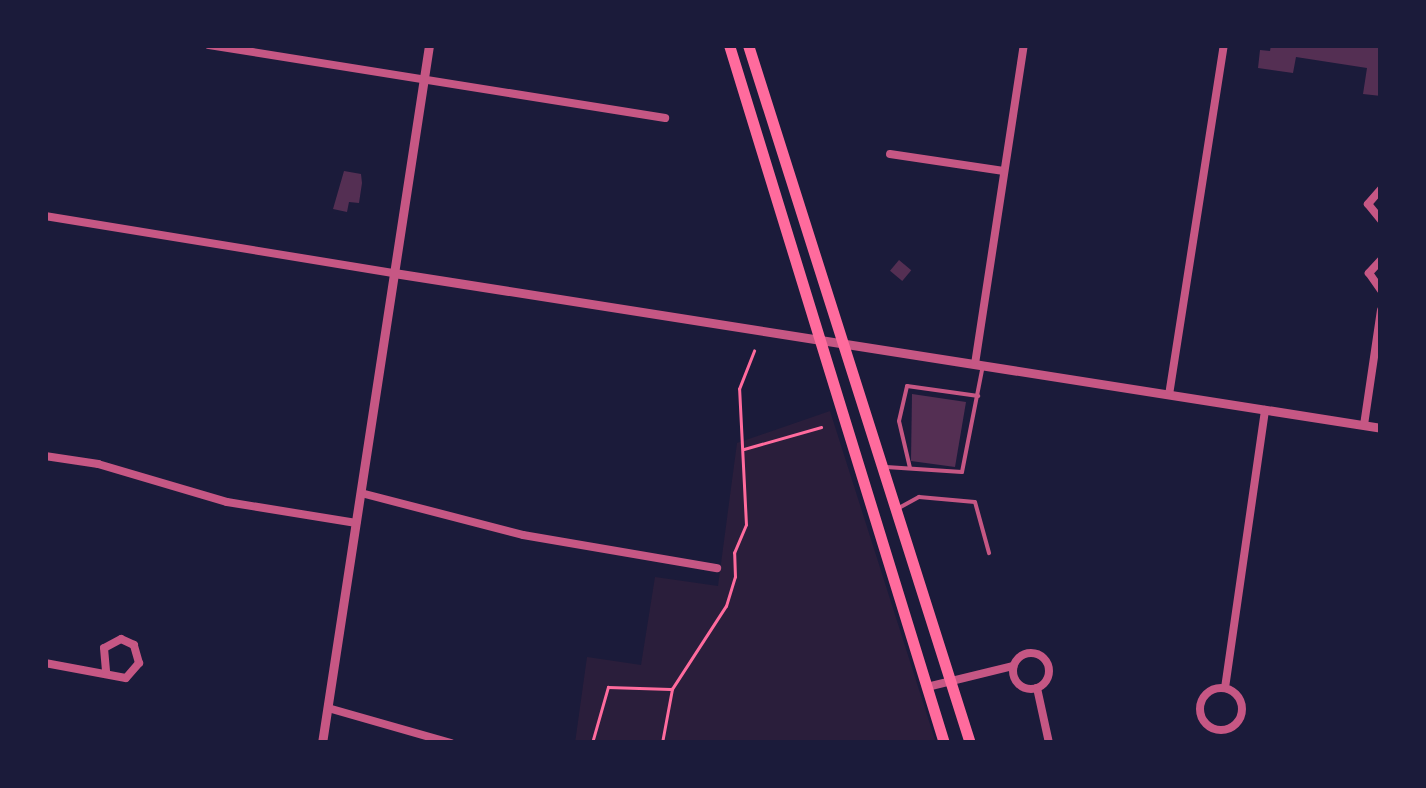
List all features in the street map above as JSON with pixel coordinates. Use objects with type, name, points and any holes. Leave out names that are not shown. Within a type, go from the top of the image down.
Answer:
[{"type":"main road","points":[[729,45],[816,339],[944,743]]},
{"type":"main road","points":[[748,45],[970,743]]},
{"type":"street","points":[[209,45],[665,118]]},
{"type":"street","points":[[322,743],[428,45]]},
{"type":"street","points":[[979,364],[1024,45]]},
{"type":"street","points":[[1169,394],[1224,45]]},
{"type":"street","points":[[890,154],[1004,171]]},
{"type":"street","points":[[1381,189],[1368,204],[1381,220]]},
{"type":"street","points":[[45,216],[1381,428]]},
{"type":"street","points":[[1381,260],[1370,274],[1381,290]]},
{"type":"street","points":[[1364,426],[1381,310]]},
{"type":"street","points":[[1225,688],[1266,410]]},
{"type":"street","points":[[45,456],[227,502],[356,523]]},
{"type":"street","points":[[361,493],[523,535],[717,568]]},
{"type":"street","points":[[45,664],[126,678],[136,670],[134,644],[121,639],[104,648],[106,673]]},
{"type":"street","points":[[926,688],[1013,666],[1024,654],[1041,656],[1048,676],[1036,688]]},
{"type":"street","points":[[1013,666],[1018,684],[1036,688]]},
{"type":"street","points":[[1036,688],[1049,743]]},
{"type":"street","points":[[1225,688],[1236,694],[1242,711],[1232,727],[1220,730],[1203,719],[1200,706],[1212,690],[1225,688]]},
{"type":"street","points":[[328,708],[450,743]]},
{"type":"street","points":[[1218,743],[1220,730]]},
{"type":"lane","points":[[884,467],[962,472],[978,396],[979,364]]},
{"type":"lane","points":[[910,468],[899,421],[907,386],[978,396]]},
{"type":"lane","points":[[897,509],[919,496],[975,502],[989,553]]},
{"type":"path","points":[[662,743],[672,689],[729,596],[734,553],[746,525],[739,390],[754,351]]},
{"type":"path","points":[[743,449],[821,428]]},
{"type":"path","points":[[592,743],[602,690],[672,689]]},
{"type":"shaded area","points":[[830,411],[936,743],[575,743],[587,657],[641,665],[655,577],[718,586],[737,443]]},
{"type":"building","points":[[1271,45],[1381,45],[1381,96],[1363,94],[1367,68],[1296,57],[1293,73],[1258,68],[1260,50],[1270,51]]},
{"type":"building","points":[[344,171],[361,174],[362,183],[359,203],[349,202],[347,212],[333,209]]},
{"type":"building","points":[[899,260],[911,270],[902,281],[890,271]]},
{"type":"building","points":[[912,394],[966,402],[955,467],[911,461]]}]
